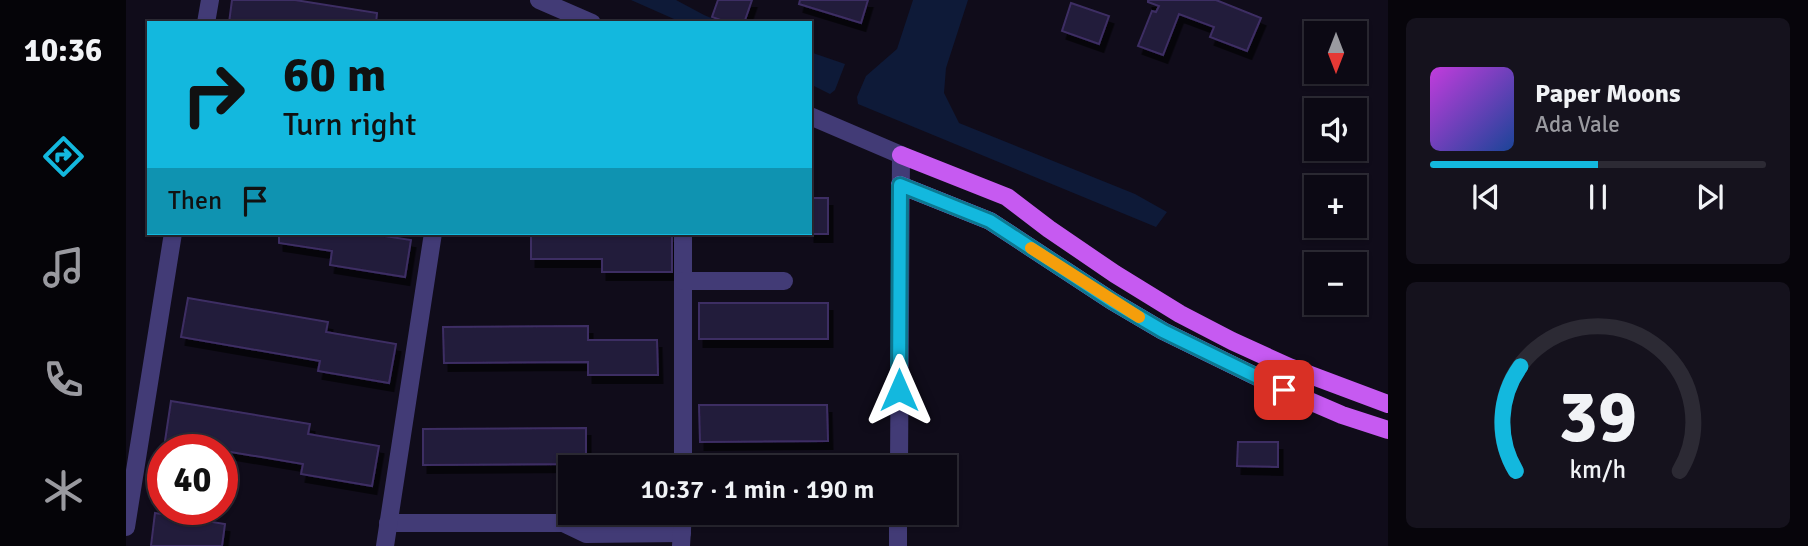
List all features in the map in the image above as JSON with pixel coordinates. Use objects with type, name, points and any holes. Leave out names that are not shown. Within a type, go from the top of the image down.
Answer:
[{"type":"main road","points":[[901,155],[1007,197],[1115,274],[1180,314],[1232,341],[1289,367],[1388,404]]},
{"type":"main road","points":[[900,185],[990,221],[1163,331],[1284,390],[1342,415],[1388,430]]},
{"type":"street","points":[[206,21],[210,0]]},
{"type":"street","points":[[539,0],[587,21]]},
{"type":"street","points":[[812,117],[901,155],[898,455]]},
{"type":"street","points":[[126,527],[173,235]]},
{"type":"street","points":[[385,546],[433,235]]},
{"type":"street","points":[[684,235],[684,455]]},
{"type":"street","points":[[684,281],[784,281]]},
{"type":"street","points":[[388,523],[563,523],[586,534],[681,540]]},
{"type":"street","points":[[898,525],[898,546]]},
{"type":"water","points":[[631,0],[676,0],[718,21],[678,21]]},
{"type":"water","points":[[913,0],[968,0],[946,68],[944,93],[959,123],[1135,194],[1167,212],[1156,227],[858,104],[857,97],[866,76],[897,49]]},
{"type":"water","points":[[812,53],[845,64],[835,90],[830,94],[812,85]]},
{"type":"building","points":[[232,0],[295,0],[377,13],[376,21],[229,21]]},
{"type":"building","points":[[718,0],[752,0],[745,21],[723,21],[712,17]]},
{"type":"building","points":[[800,0],[868,0],[861,23],[799,4]]},
{"type":"building","points":[[1148,0],[1216,0],[1261,18],[1247,51],[1210,37],[1214,27],[1179,14],[1163,55],[1138,46],[1152,11],[1156,12],[1159,6]]},
{"type":"building","points":[[1071,3],[1109,16],[1099,44],[1062,31]]},
{"type":"building","points":[[812,198],[828,198],[828,234],[812,234]]},
{"type":"building","points":[[279,235],[378,235],[411,240],[405,277],[330,265],[332,251],[279,243]]},
{"type":"building","points":[[531,235],[672,235],[672,272],[602,272],[602,259],[531,259]]},
{"type":"building","points":[[188,298],[328,322],[326,332],[396,344],[389,383],[318,371],[320,361],[181,337]]},
{"type":"building","points":[[699,303],[828,303],[828,339],[699,339]]},
{"type":"building","points":[[588,326],[588,340],[657,340],[658,375],[588,375],[588,362],[444,363],[443,327]]},
{"type":"building","points":[[171,401],[310,424],[308,434],[379,446],[372,486],[301,474],[303,464],[238,453],[238,434],[166,434]]},
{"type":"building","points":[[699,405],[827,405],[828,441],[700,442]]},
{"type":"building","points":[[586,428],[586,455],[558,455],[558,464],[423,465],[423,429]]},
{"type":"building","points":[[1238,442],[1278,442],[1278,467],[1237,466]]},
{"type":"building","points":[[154,525],[225,525],[222,546],[151,546]]},
{"type":"slow traffic","points":[[1031,248],[1139,317]]},
{"type":"route","points":[[899,390],[900,185],[990,221],[1163,331],[1284,390]]}]
